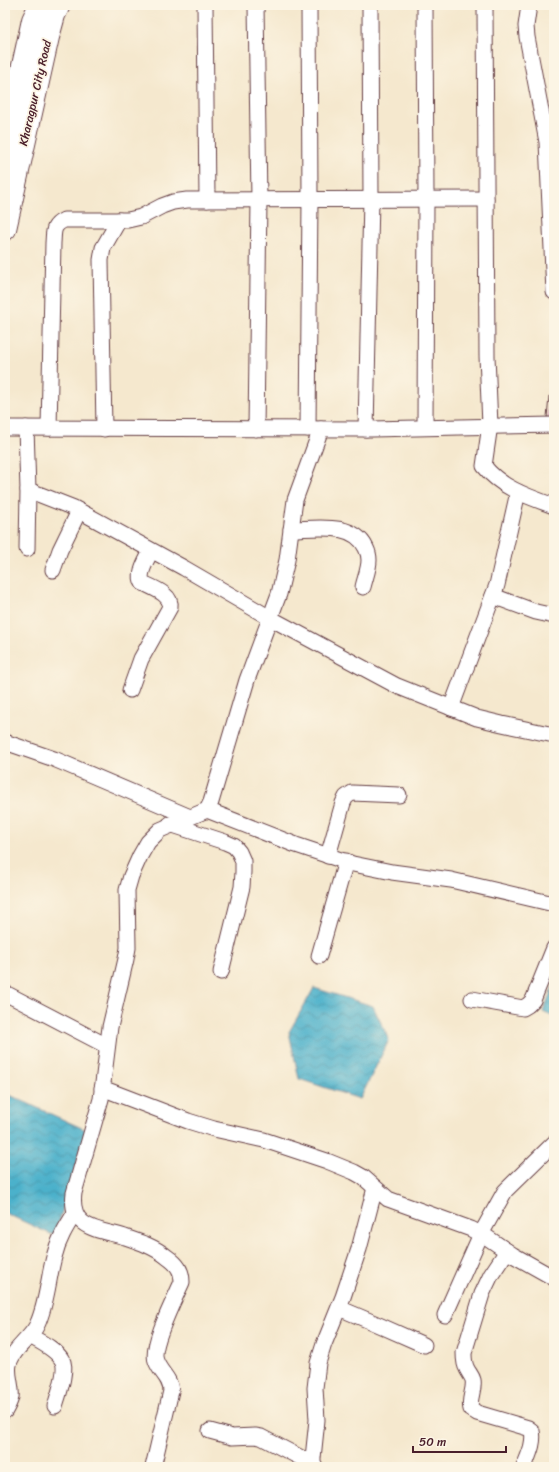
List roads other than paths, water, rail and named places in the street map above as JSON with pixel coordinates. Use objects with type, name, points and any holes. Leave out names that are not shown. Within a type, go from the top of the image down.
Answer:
[{"type":"main road","name":"Kharagpur City Road","points":[[5,148],[33,20],[40,5]]},
{"type":"main road","name":"Kharagpur City Road","points":[[5,229],[48,37],[54,15],[59,5]]},
{"type":"street","points":[[205,5],[207,200]]},
{"type":"street","points":[[256,5],[259,200],[256,429]]},
{"type":"street","points":[[153,1467],[172,1391],[171,1383],[156,1361],[155,1352],[157,1341],[182,1282],[180,1268],[173,1261],[154,1248],[124,1237],[91,1228],[84,1224],[74,1213],[74,1193],[97,1114],[107,1046],[128,948],[127,890],[131,876],[148,842],[160,830],[170,824],[207,810],[215,794],[247,680],[279,594],[287,560],[295,500],[314,429],[310,200],[309,5]]},
{"type":"street","points":[[366,429],[371,199],[370,5]]},
{"type":"street","points":[[425,5],[425,427]]},
{"type":"street","points":[[485,5],[487,356],[490,425],[484,466],[496,479],[518,492],[554,506]]},
{"type":"street","points":[[530,5],[526,26],[547,142],[554,292]]},
{"type":"street","points":[[49,428],[54,230],[57,223],[64,220],[128,220],[141,217],[173,202],[207,200],[486,199]]},
{"type":"street","points":[[104,429],[101,260],[103,248],[119,220]]},
{"type":"street","points":[[5,428],[366,429],[554,424]]},
{"type":"street","points":[[26,428],[28,490],[27,549]]},
{"type":"street","points":[[28,490],[79,511],[184,568],[270,618],[397,686],[476,718],[554,735]]},
{"type":"street","points":[[451,708],[501,571],[518,492]]},
{"type":"street","points":[[53,570],[60,550],[79,511]]},
{"type":"street","points":[[291,529],[336,529],[352,532],[357,535],[369,554],[368,568],[363,587]]},
{"type":"street","points":[[130,690],[141,659],[170,607],[168,597],[143,583],[141,580],[143,568],[151,550]]},
{"type":"street","points":[[493,596],[536,612],[554,616]]},
{"type":"street","points":[[5,742],[54,759],[190,817]]},
{"type":"street","points":[[328,856],[346,797],[352,793],[399,795]]},
{"type":"street","points":[[207,810],[296,846],[346,861],[392,872],[451,880],[554,904]]},
{"type":"street","points":[[170,824],[234,846],[239,852],[243,861],[242,887],[221,972]]},
{"type":"street","points":[[319,956],[346,861]]},
{"type":"street","points":[[472,999],[523,1008],[528,1005],[533,1000],[554,948]]},
{"type":"street","points":[[5,993],[107,1046]]},
{"type":"street","points":[[102,1088],[188,1121],[214,1129],[264,1140],[327,1161],[358,1174],[388,1199],[471,1229],[554,1278]]},
{"type":"street","points":[[444,1315],[481,1234],[505,1191],[554,1143]]},
{"type":"street","points":[[210,1431],[232,1437],[261,1437],[314,1466],[318,1420],[316,1376],[318,1363],[359,1249],[375,1188]]},
{"type":"street","points":[[5,1411],[11,1397],[8,1368],[10,1360],[13,1354],[30,1336],[38,1324],[57,1245],[74,1213]]},
{"type":"street","points":[[507,1251],[491,1276],[482,1294],[464,1353],[464,1360],[466,1368],[473,1379],[470,1400],[471,1409],[477,1413],[528,1428],[532,1431],[533,1436],[531,1446],[524,1467]]},
{"type":"street","points":[[339,1308],[424,1345]]},
{"type":"street","points":[[30,1336],[55,1352],[63,1361],[63,1377],[56,1406]]},
{"type":"water","points":[[554,984],[554,1017],[543,1012]]},
{"type":"water","points":[[314,988],[373,1006],[389,1040],[360,1099],[299,1079],[289,1032]]},
{"type":"water","points":[[5,1093],[86,1130],[55,1236],[5,1213]]}]
